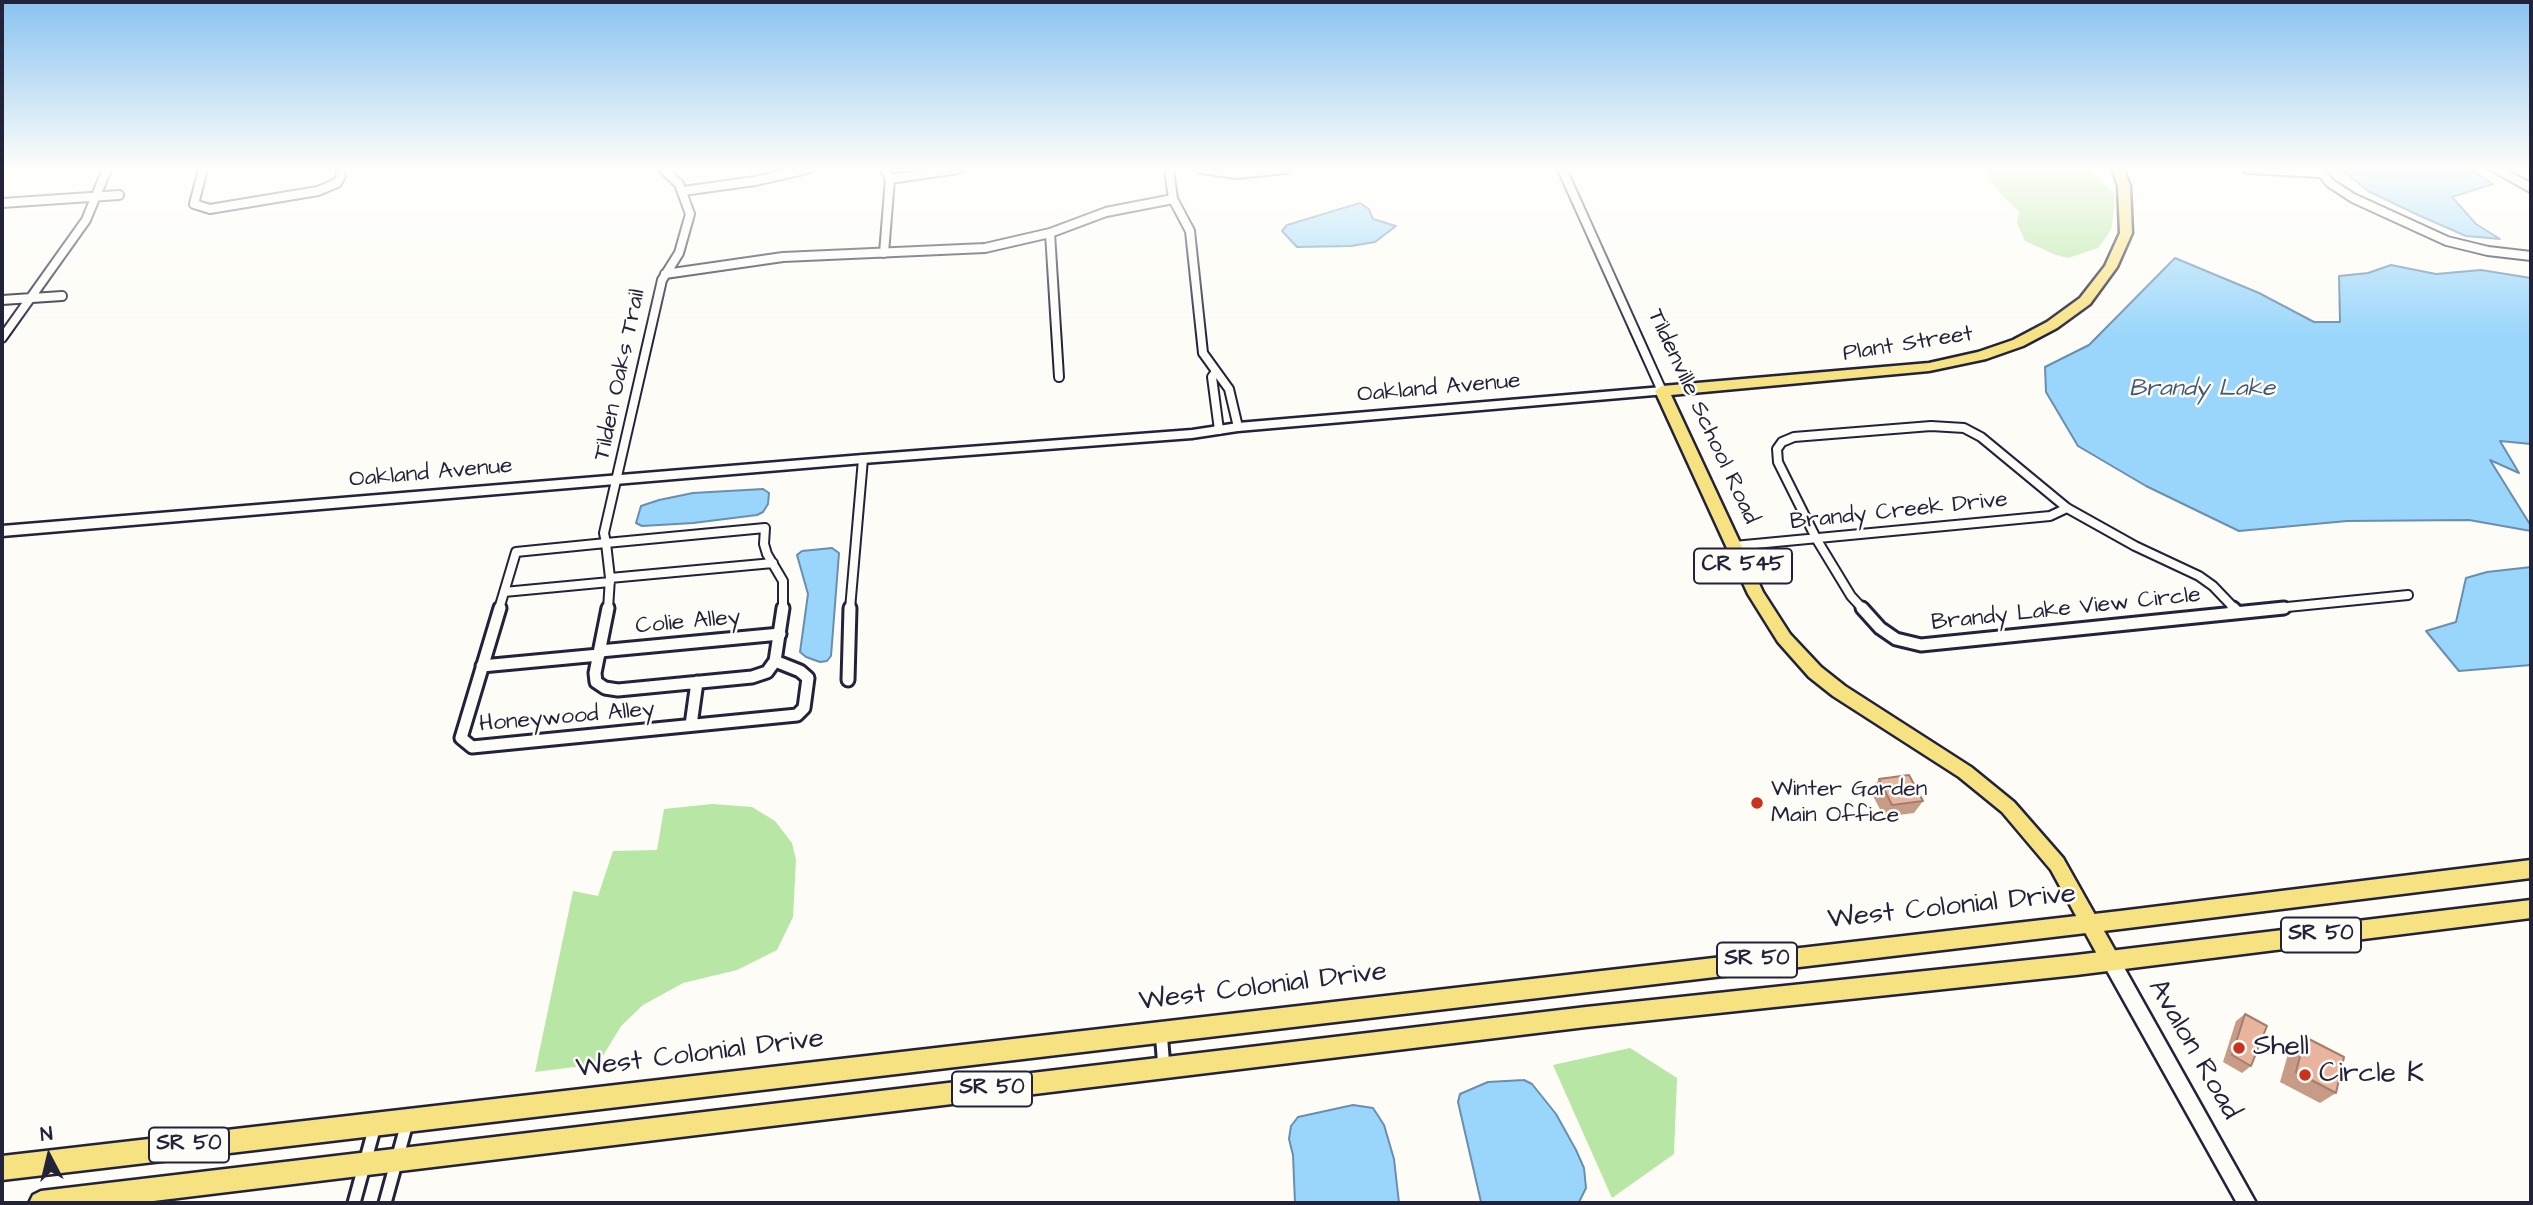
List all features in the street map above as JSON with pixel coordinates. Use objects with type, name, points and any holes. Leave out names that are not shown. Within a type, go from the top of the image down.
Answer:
[{"type":"highway","name":"West Colonial Drive","points":[[2,1168],[2531,869]]},
{"type":"highway","name":"SR 50","points":[[41,1203],[1663,1008],[2111,961],[2531,909]]},
{"type":"main road","name":"Plant Street","points":[[1662,391],[1929,367],[1981,356],[2018,343],[2052,325],[2085,301],[2111,267],[2126,233],[2126,225]]},
{"type":"main road","name":"Tildenville School Road","points":[[1662,391],[1769,618],[1815,672],[1857,704],[1965,772],[2008,807],[2057,864],[2091,923]]},
{"type":"main road","name":"Avalon Road","points":[[2091,923],[2111,961]]},
{"type":"street","points":[[2,338],[82,225]]},
{"type":"street","name":"Tilden Oaks Trail","points":[[688,225],[679,253],[662,280],[604,533],[610,580],[608,617],[599,653],[596,682],[605,688],[618,690],[697,682]]},
{"type":"street","points":[[884,253],[886,225]]},
{"type":"street","points":[[665,274],[783,257],[985,248],[1050,233],[1071,225]]},
{"type":"street","points":[[1187,225],[1195,272],[1195,298],[1201,327],[1201,344],[1214,373],[1222,377],[1228,389],[1238,427]]},
{"type":"street","name":"Tildenville School Road","points":[[1587,225],[1662,391]]},
{"type":"street","points":[[2413,225],[2447,241],[2477,249],[2531,256]]},
{"type":"street","points":[[1050,233],[1059,377]]},
{"type":"street","points":[[2,300],[62,296]]},
{"type":"street","points":[[1214,373],[1212,377],[1219,430]]},
{"type":"street","name":"Oakland Avenue","points":[[2,531],[863,458],[899,458],[1662,391]]},
{"type":"street","name":"Brandy Lake View Circle","points":[[1931,426],[1964,428],[1981,437],[2067,508],[2135,546],[2199,576],[2213,586],[2236,611],[1921,645],[1896,639],[1880,628],[1851,596],[1817,540],[1778,462],[1777,449],[1782,442],[1794,437],[1931,426]]},
{"type":"street","points":[[848,680],[850,601],[863,458]]},
{"type":"street","name":"Brandy Creek Drive","points":[[1734,545],[1817,540],[2050,516],[2067,508]]},
{"type":"street","points":[[606,543],[765,528],[764,544],[783,581],[784,600],[775,661],[767,672],[751,677],[697,682],[691,725]]},
{"type":"street","name":"Honeywood Alley","points":[[606,543],[516,552],[461,738],[472,747],[797,715],[804,708],[808,678],[800,671],[775,661]]},
{"type":"street","points":[[504,592],[773,563]]},
{"type":"street","points":[[2236,611],[2408,595]]},
{"type":"street","name":"Colie Alley","points":[[482,666],[780,634]]},
{"type":"street","name":"Avalon Road","points":[[2111,961],[2247,1203]]},
{"type":"street","points":[[1161,1030],[1164,1068]]},
{"type":"street","points":[[385,1203],[408,1119]]},
{"type":"street","points":[[354,1203],[376,1122]]},
{"type":"green space","points":[[2018,225],[2112,225],[2098,248],[2068,258],[2025,241]]},
{"type":"green space","points":[[712,804],[752,807],[775,821],[792,843],[796,860],[793,917],[777,950],[737,970],[683,983],[643,1005],[621,1026],[598,1064],[535,1072],[573,891],[598,896],[613,851],[657,850],[664,809]]},
{"type":"green space","points":[[1630,1048],[1677,1078],[1674,1154],[1612,1198],[1553,1065]]},
{"type":"water","points":[[1287,225],[1396,226],[1375,242],[1351,246],[1297,247],[1282,231]]},
{"type":"water","points":[[2441,225],[2478,225],[2500,239],[2466,236]]},
{"type":"water","name":"Brandy Lake","points":[[2175,258],[2259,293],[2314,322],[2340,322],[2339,276],[2368,273],[2391,265],[2436,274],[2481,270],[2531,278],[2531,444],[2500,441],[2519,473],[2490,460],[2531,526],[2531,531],[2469,520],[2347,521],[2239,531],[2146,486],[2078,446],[2046,392],[2045,367],[2089,345]]},
{"type":"water","points":[[763,489],[769,493],[768,504],[763,512],[757,515],[693,523],[642,526],[636,523],[641,506],[659,500],[693,493]]},
{"type":"water","points":[[832,548],[839,553],[831,656],[827,661],[820,662],[800,652],[808,594],[797,555],[802,551]]},
{"type":"water","points":[[2531,567],[2531,665],[2459,671],[2426,631],[2456,622],[2466,578],[2487,572]]},
{"type":"water","points":[[1524,1080],[1532,1084],[1556,1114],[1576,1150],[1584,1168],[1586,1188],[1579,1202],[1481,1202],[1458,1102],[1460,1094],[1488,1082]]},
{"type":"water","points":[[1353,1105],[1373,1108],[1384,1125],[1394,1159],[1399,1203],[1295,1203],[1293,1155],[1289,1139],[1291,1126],[1298,1117]]},
{"type":"building","points":[[1909,775],[1923,801],[1892,805],[1879,779]]},
{"type":"building","points":[[2245,1014],[2267,1026],[2251,1066],[2232,1055]]},
{"type":"building","points":[[2305,1037],[2344,1057],[2336,1093],[2296,1072]]},
{"type":"place","name":"Winter Garden Main Office","points":[[1757,803]]},
{"type":"place","name":"Shell","points":[[2239,1048]]},
{"type":"place","name":"Circle K","points":[[2305,1075]]}]
